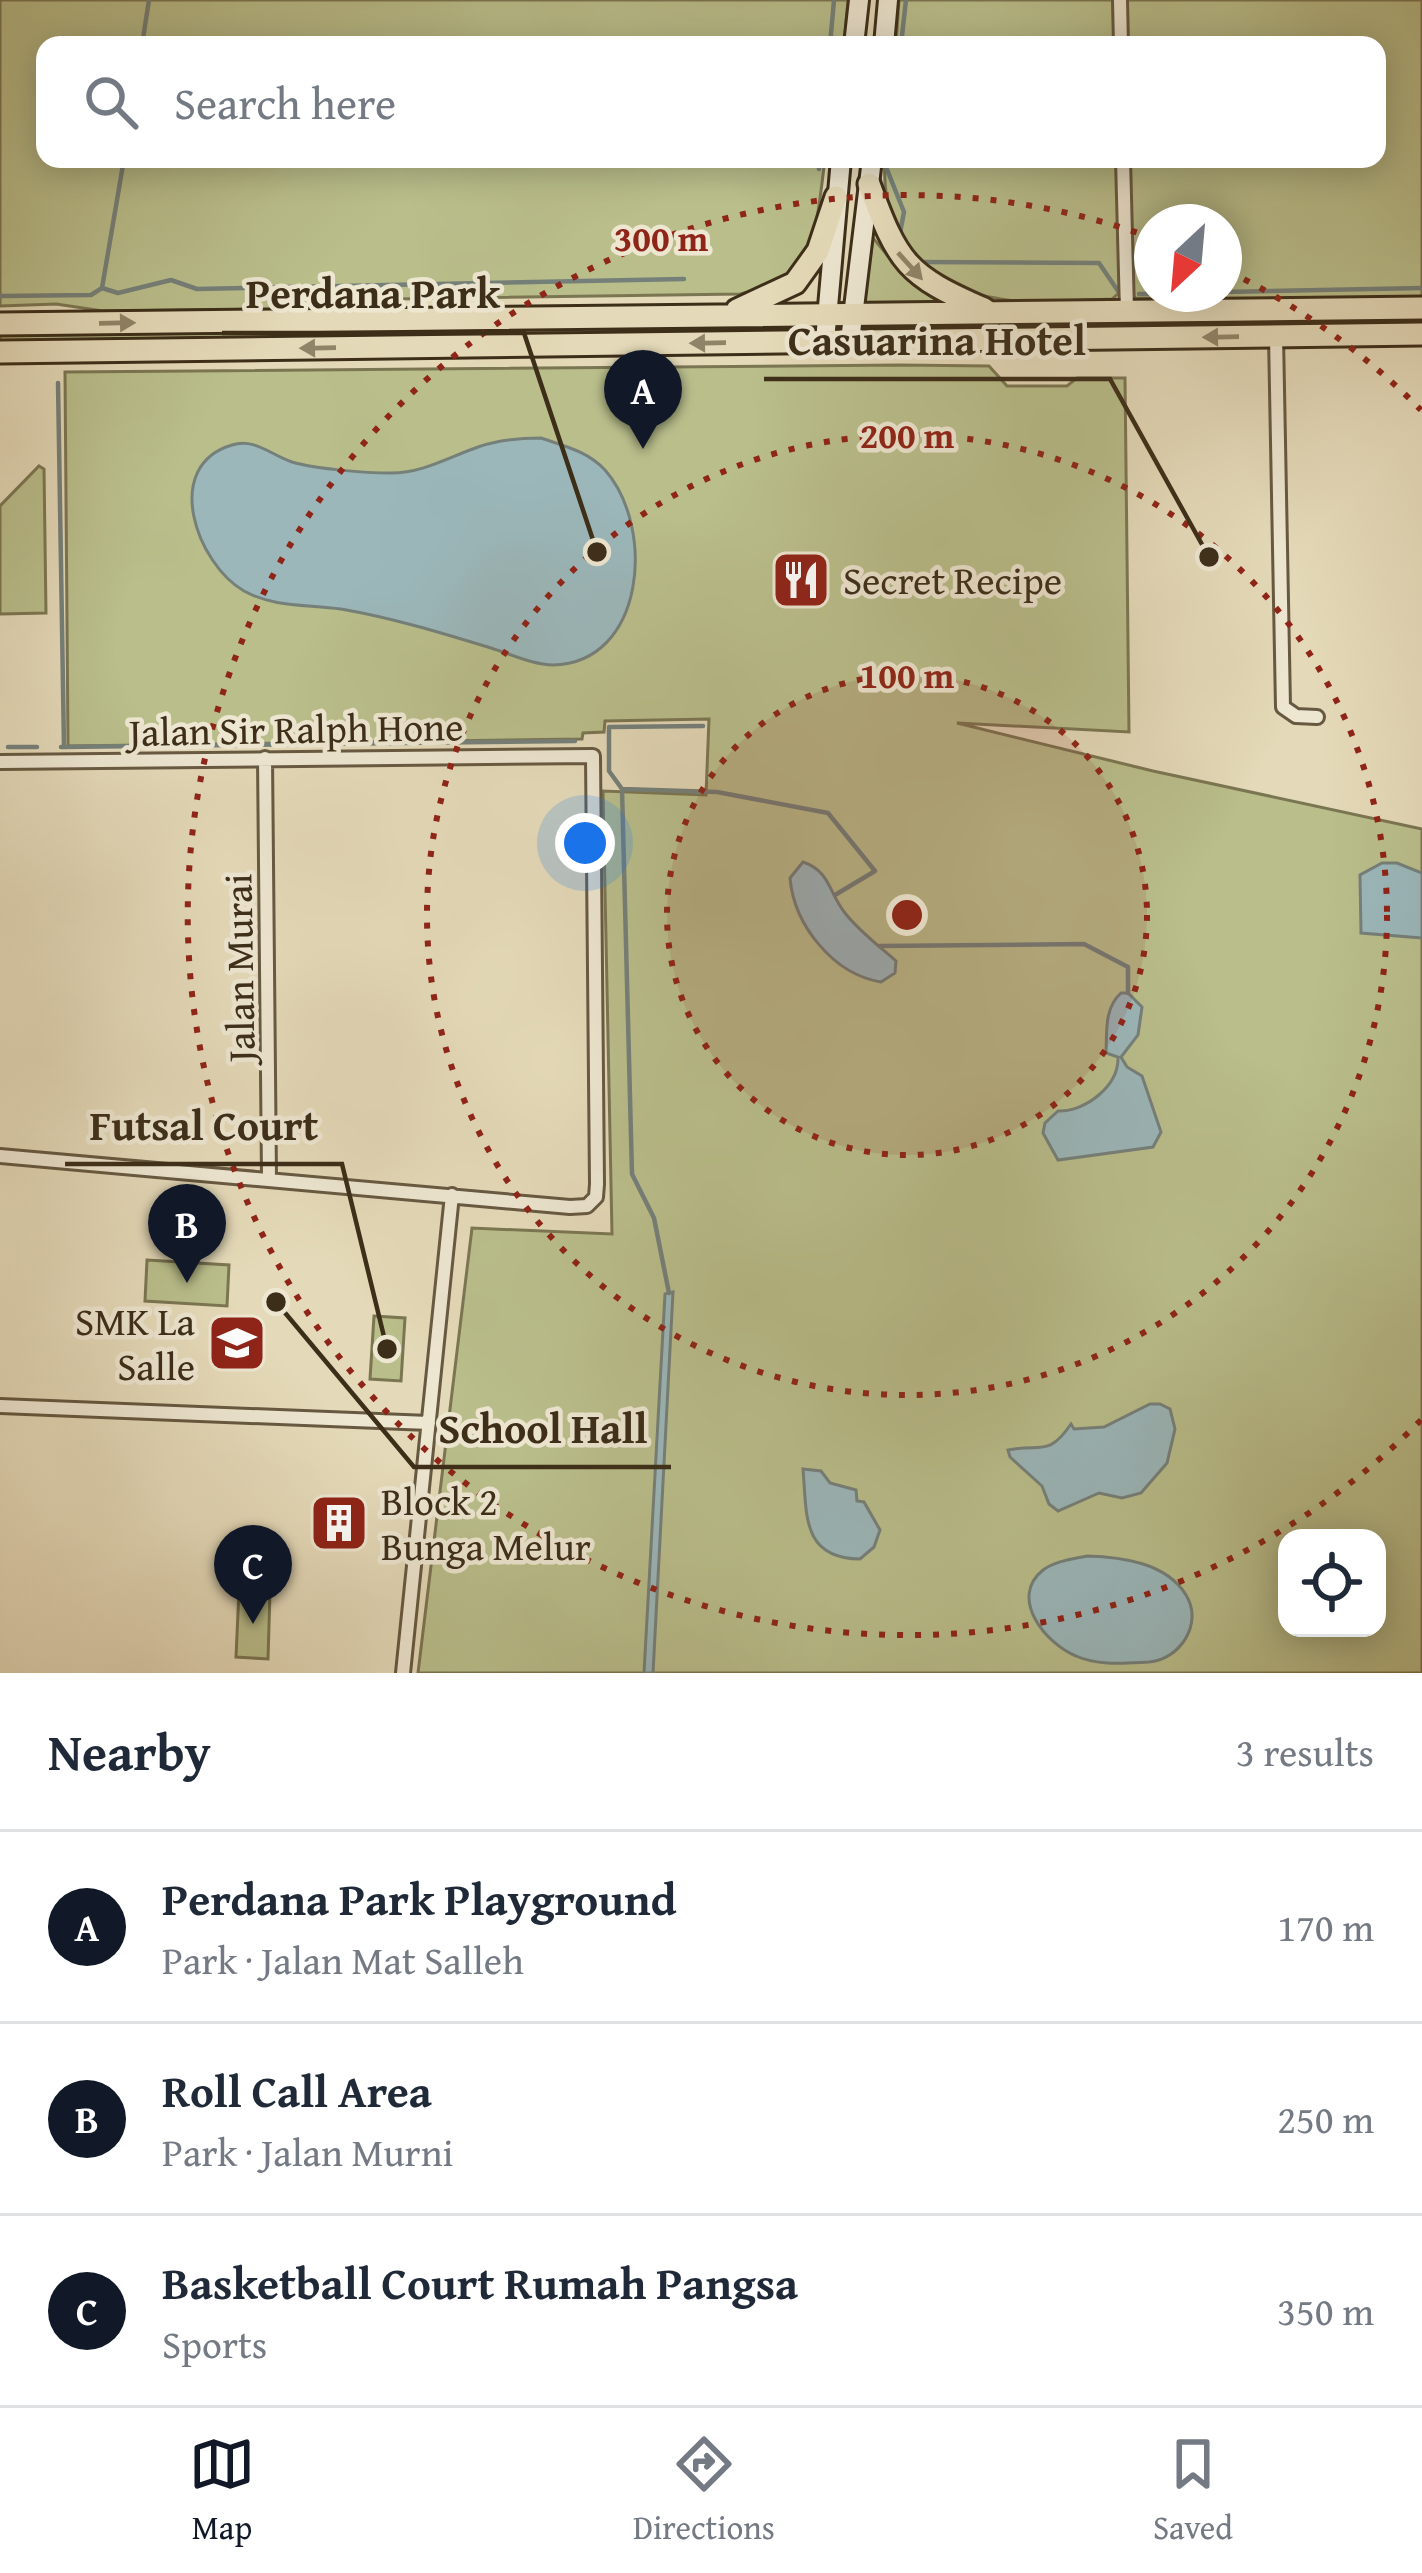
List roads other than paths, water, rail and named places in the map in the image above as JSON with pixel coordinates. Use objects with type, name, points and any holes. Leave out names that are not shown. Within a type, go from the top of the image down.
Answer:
[{"type":"main road","points":[[855,36],[859,0]]},
{"type":"main road","points":[[885,36],[888,0]]},
{"type":"main road","points":[[825,341],[840,168]]},
{"type":"main road","points":[[850,341],[871,168]]},
{"type":"main road","points":[[869,184],[890,240],[904,262],[922,280],[990,312]]},
{"type":"main road","points":[[726,316],[795,283],[818,251],[836,197]]},
{"type":"main road","points":[[0,324],[1422,308]]},
{"type":"main road","points":[[0,352],[1422,334]]},
{"type":"street","points":[[1120,0],[1121,36]]},
{"type":"street","points":[[1123,168],[1127,310]]},
{"type":"street","points":[[1276,337],[1283,707],[1296,716],[1317,717]]},
{"type":"street","name":"Jalan Sir Ralph Hone","points":[[0,762],[593,756],[596,1197],[587,1206],[570,1207],[452,1195]]},
{"type":"street","name":"Jalan Murai","points":[[265,758],[269,1178]]},
{"type":"street","points":[[0,1156],[452,1195],[403,1673]]},
{"type":"street","points":[[0,1406],[429,1423]]},
{"type":"water","points":[[541,438],[583,454],[605,470],[621,495],[635,557],[633,588],[623,618],[607,642],[584,658],[553,665],[379,617],[256,596],[227,578],[212,560],[194,516],[197,473],[210,456],[240,443],[314,467],[391,473],[425,467],[493,443]]},
{"type":"water","points":[[803,862],[819,871],[851,920],[896,961],[895,973],[881,982],[863,977],[819,945],[793,896],[790,878]]},
{"type":"water","points":[[1382,863],[1397,863],[1422,873],[1422,938],[1361,933],[1360,875]]},
{"type":"water","points":[[1121,993],[1128,993],[1142,1007],[1138,1035],[1121,1057],[1142,1076],[1161,1132],[1153,1147],[1058,1160],[1043,1133],[1045,1123],[1058,1111],[1089,1102],[1113,1078],[1118,1057],[1106,1053],[1107,1029],[1109,1013]]},
{"type":"water","points":[[673,1292],[653,1673],[644,1673],[665,1294]]},
{"type":"water","points":[[1150,1404],[1170,1409],[1175,1429],[1167,1463],[1141,1493],[1122,1498],[1099,1493],[1058,1511],[1049,1504],[1042,1486],[1010,1457],[1008,1450],[1049,1445],[1071,1424],[1074,1429],[1104,1427]]},
{"type":"water","points":[[803,1469],[821,1471],[830,1483],[856,1490],[857,1501],[864,1502],[880,1530],[874,1547],[860,1559],[841,1557],[817,1542],[807,1517]]},
{"type":"water","points":[[1087,1556],[1155,1568],[1177,1584],[1191,1606],[1192,1617],[1179,1648],[1160,1660],[1112,1663],[1065,1650],[1043,1631],[1030,1606],[1033,1581],[1053,1564]]},
{"type":"waterway","points":[[143,36],[149,0]]},
{"type":"waterway","points":[[831,36],[834,0]]},
{"type":"waterway","points":[[902,36],[906,0]]},
{"type":"waterway","points":[[0,296],[91,295],[102,288],[122,168]]},
{"type":"waterway","points":[[886,168],[904,212],[900,233]]},
{"type":"waterway","points":[[919,262],[1099,263],[1120,294]]},
{"type":"waterway","points":[[102,288],[118,293],[171,280],[197,289],[684,279]]},
{"type":"waterway","points":[[1242,292],[1422,288]]},
{"type":"waterway","points":[[58,383],[64,747]]},
{"type":"waterway","points":[[669,1293],[654,1218],[632,1174],[622,789],[609,771],[609,727],[703,726]]},
{"type":"waterway","points":[[61,747],[575,741]]},
{"type":"waterway","points":[[8,747],[37,747]]},
{"type":"waterway","points":[[622,789],[717,792],[828,813],[875,871],[835,895]]},
{"type":"waterway","points":[[880,946],[1084,944],[1128,967],[1128,993]]},
{"type":"place","name":"Perdana Park Playground","points":[[643,449]]},
{"type":"place","name":"Perdana Park","points":[[597,552]]},
{"type":"place","name":"Casuarina Hotel","points":[[1209,557]]},
{"type":"place","name":"Secret Recipe","points":[[801,580]]},
{"type":"place","name":"Roll Call Area","points":[[187,1283]]},
{"type":"place","name":"School Hall","points":[[276,1302]]},
{"type":"place","name":"SMK La Salle","points":[[237,1343]]},
{"type":"place","name":"Futsal Court","points":[[387,1349]]},
{"type":"place","name":"Block 2 Bunga Melur","points":[[339,1523]]},
{"type":"place","name":"Basketball Court Rumah Pangsa","points":[[253,1624]]}]
